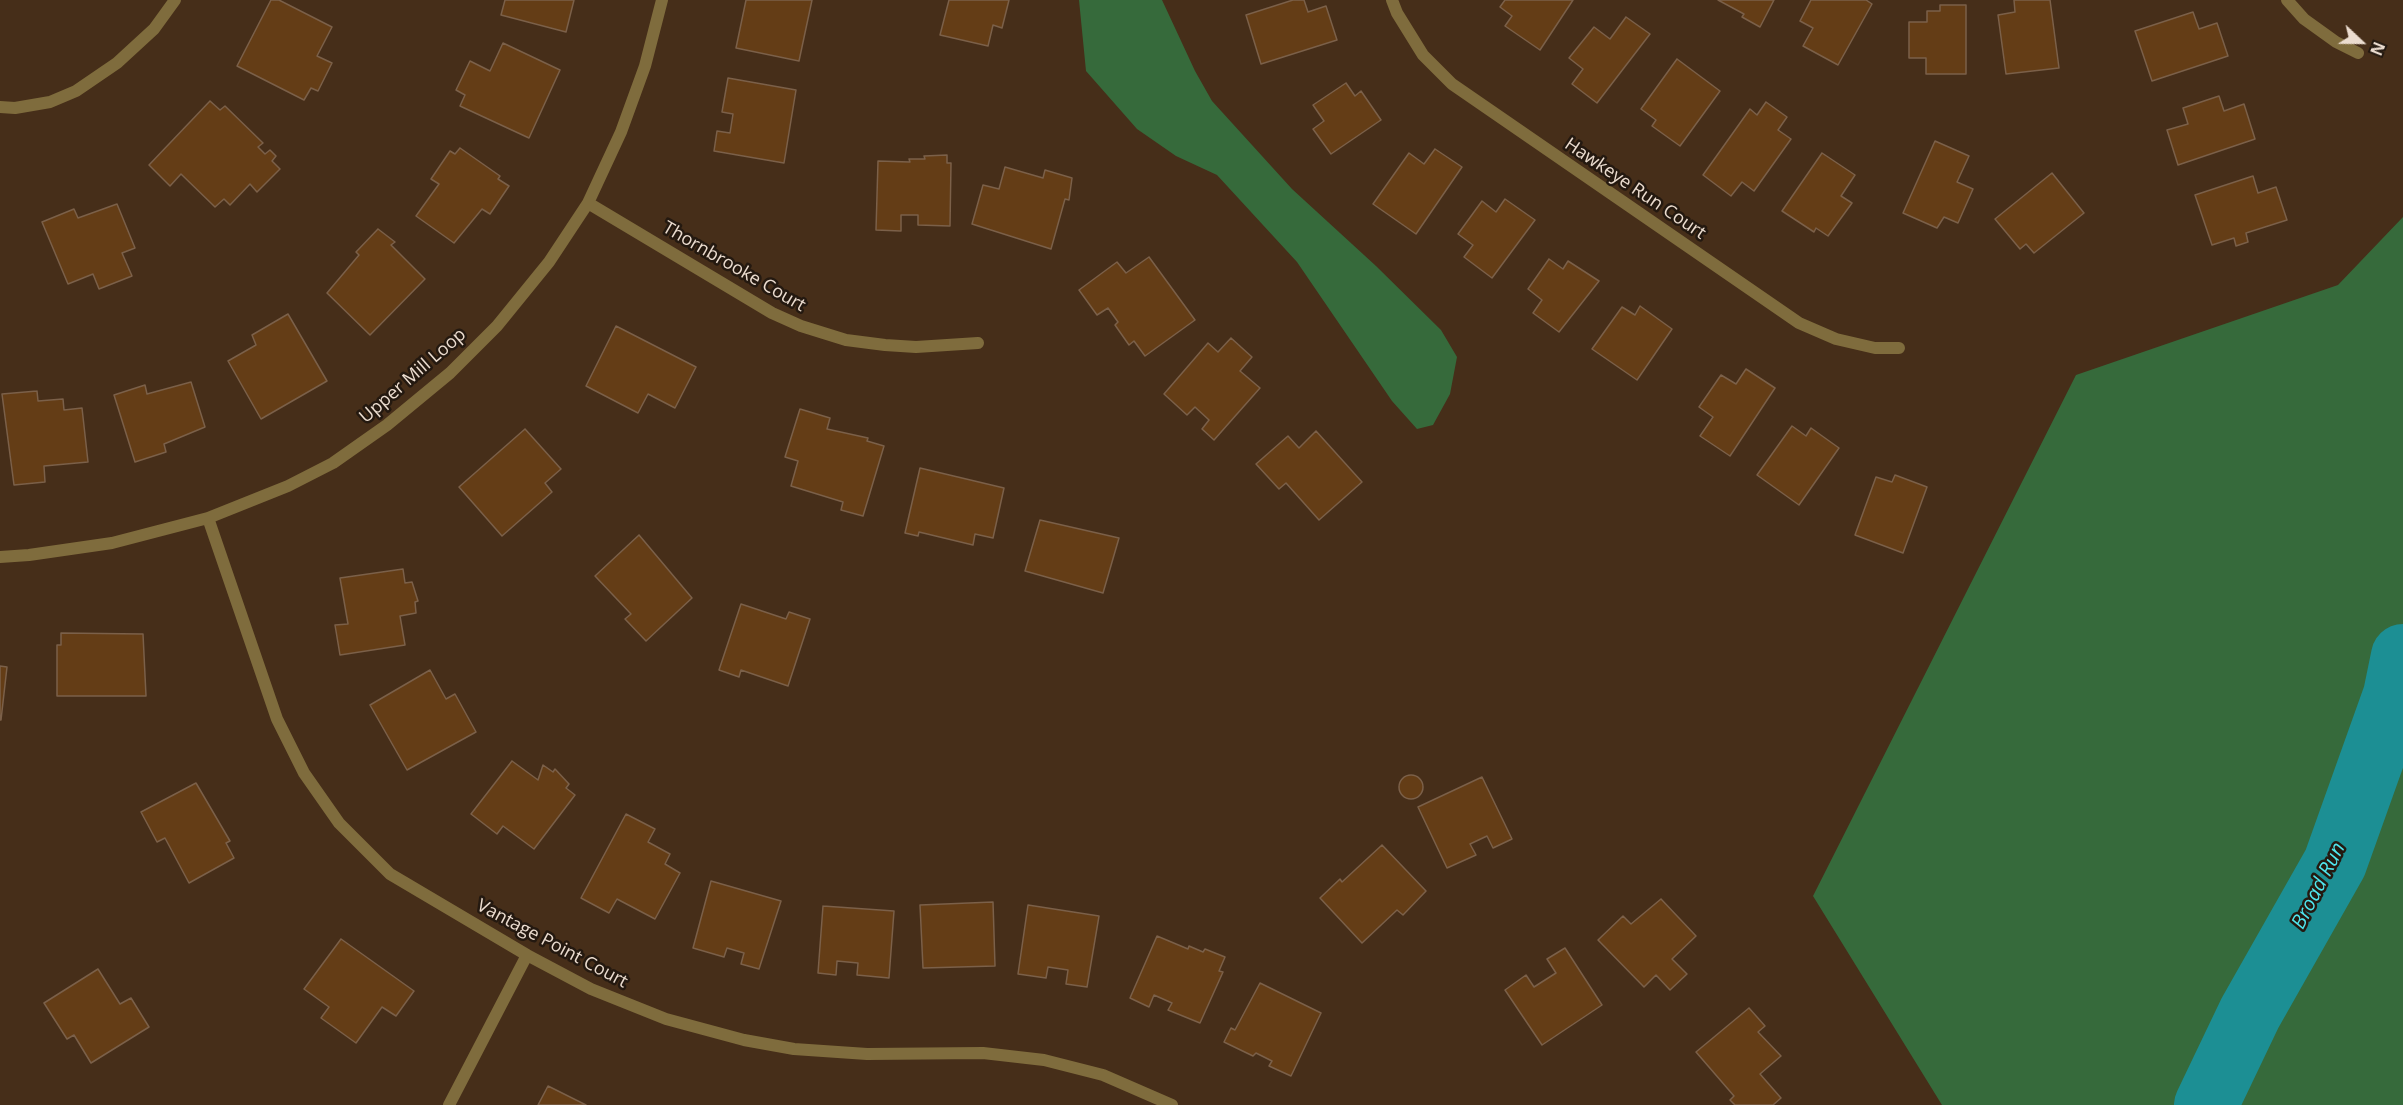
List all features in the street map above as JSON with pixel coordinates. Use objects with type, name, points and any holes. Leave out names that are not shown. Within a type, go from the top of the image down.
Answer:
[{"type":"street","points":[[0,107],[15,108],[50,102],[76,91],[117,63],[154,28],[176,0]]},
{"type":"street","name":"Upper Mill Loop","points":[[0,557],[112,543],[208,518],[288,486],[333,463],[387,425],[450,373],[497,326],[549,262],[588,203],[621,132],[645,66],[662,0]]},
{"type":"street","name":"Hawkeye Run Court","points":[[1392,0],[1397,14],[1424,55],[1452,84],[1799,323],[1836,339],[1875,348],[1899,348]]},
{"type":"street","points":[[2288,0],[2304,19],[2336,42],[2358,53]]},
{"type":"street","name":"Thornbrooke Court","points":[[588,203],[772,313],[801,326],[846,340],[885,345],[916,347],[978,343]]},
{"type":"street","name":"Vantage Point Court","points":[[208,518],[277,719],[304,773],[339,823],[390,874],[527,955],[591,989],[655,1015],[744,1040],[794,1049],[867,1054],[983,1053],[1044,1060],[1103,1076],[1172,1105]]},
{"type":"street","points":[[449,1105],[527,955]]},
{"type":"green space","points":[[1079,0],[1162,0],[1195,71],[1212,101],[1292,189],[1376,266],[1441,330],[1457,357],[1450,394],[1433,425],[1417,429],[1392,401],[1297,262],[1217,175],[1176,156],[1137,129],[1086,71]]},
{"type":"green space","points":[[2403,217],[2403,1105],[1942,1105],[1813,896],[2076,375],[2338,285]]},
{"type":"building","points":[[271,0],[279,0],[332,27],[317,56],[332,63],[318,91],[311,88],[304,100],[237,66]]},
{"type":"building","points":[[505,0],[574,0],[566,32],[501,15]]},
{"type":"building","points":[[746,0],[812,0],[799,61],[736,48]]},
{"type":"building","points":[[949,0],[1009,0],[1002,28],[993,25],[988,46],[940,35]]},
{"type":"building","points":[[1293,0],[1304,0],[1308,12],[1326,6],[1337,40],[1261,64],[1246,15]]},
{"type":"building","points":[[1505,0],[1573,0],[1540,50],[1505,26],[1512,16],[1500,7]]},
{"type":"building","points":[[1718,0],[1774,0],[1760,27],[1742,17],[1744,14]]},
{"type":"building","points":[[1811,0],[1866,0],[1872,4],[1838,65],[1803,46],[1813,28],[1800,21]]},
{"type":"building","points":[[2014,0],[2050,0],[2059,68],[2006,74],[1998,15],[2015,12]]},
{"type":"building","points":[[1940,5],[1966,5],[1966,74],[1926,74],[1926,58],[1909,58],[1909,22],[1927,22],[1927,11],[1940,11]]},
{"type":"building","points":[[2193,12],[2199,29],[2217,23],[2228,56],[2152,81],[2135,31]]},
{"type":"building","points":[[1626,17],[1650,34],[1597,103],[1572,84],[1583,69],[1569,58],[1594,27],[1610,39]]},
{"type":"building","points":[[503,43],[560,70],[529,138],[460,106],[465,95],[456,90],[470,61],[490,71]]},
{"type":"building","points":[[1677,59],[1720,91],[1680,146],[1652,126],[1656,120],[1641,109]]},
{"type":"building","points":[[728,78],[796,90],[784,163],[714,151],[717,131],[730,133],[733,114],[722,112]]},
{"type":"building","points":[[1346,83],[1355,96],[1361,91],[1381,120],[1331,154],[1313,129],[1324,121],[1313,105]]},
{"type":"building","points":[[2219,96],[2224,111],[2244,104],[2255,139],[2178,165],[2167,130],[2188,124],[2183,108]]},
{"type":"building","points":[[210,101],[220,110],[225,106],[263,143],[258,147],[265,154],[270,150],[276,156],[272,161],[280,169],[257,192],[250,184],[230,205],[224,199],[215,207],[181,174],[170,186],[149,165]]},
{"type":"building","points":[[1766,102],[1787,117],[1778,130],[1791,139],[1754,191],[1742,182],[1731,196],[1703,175],[1750,109],[1757,115]]},
{"type":"building","points":[[1935,141],[1969,156],[1957,182],[1973,189],[1958,223],[1944,217],[1937,228],[1903,213]]},
{"type":"building","points":[[460,148],[500,176],[498,179],[509,186],[490,214],[482,209],[454,243],[416,216],[439,184],[431,179],[450,151],[455,154]]},
{"type":"building","points":[[1435,149],[1462,167],[1416,234],[1373,204],[1409,153],[1424,164]]},
{"type":"building","points":[[1822,153],[1855,175],[1841,196],[1852,203],[1828,236],[1816,228],[1814,232],[1782,211]]},
{"type":"building","points":[[947,155],[947,163],[951,163],[950,226],[918,225],[918,215],[901,215],[901,231],[876,230],[878,161],[910,162],[909,159],[925,159],[924,156]]},
{"type":"building","points":[[1005,167],[1043,178],[1045,170],[1072,178],[1069,200],[1065,199],[1051,249],[972,224],[983,185],[999,189]]},
{"type":"building","points":[[2052,173],[2084,213],[2034,253],[2026,244],[2020,249],[1995,219]]},
{"type":"building","points":[[2253,176],[2258,193],[2276,187],[2287,220],[2246,233],[2248,242],[2236,246],[2234,238],[2212,245],[2195,195]]},
{"type":"building","points":[[1505,199],[1535,220],[1492,278],[1464,257],[1473,245],[1458,234],[1482,201],[1496,212]]},
{"type":"building","points":[[117,204],[135,248],[122,253],[132,276],[99,289],[93,274],[68,284],[42,222],[74,209],[78,218]]},
{"type":"building","points":[[378,229],[395,242],[391,245],[425,279],[370,335],[327,293],[359,255],[356,252]]},
{"type":"building","points":[[1149,257],[1195,320],[1145,356],[1134,341],[1129,345],[1115,325],[1118,322],[1108,308],[1097,315],[1079,290],[1117,262],[1126,273]]},
{"type":"building","points":[[1549,259],[1563,269],[1568,261],[1599,281],[1559,332],[1533,313],[1542,300],[1528,289]]},
{"type":"building","points":[[1640,306],[1672,329],[1637,380],[1592,349],[1622,307],[1635,315]]},
{"type":"building","points":[[288,314],[327,381],[261,419],[228,361],[256,345],[252,335]]},
{"type":"building","points":[[616,326],[696,367],[675,408],[648,394],[638,413],[586,386]]},
{"type":"building","points":[[1231,338],[1252,357],[1240,371],[1260,388],[1214,440],[1202,429],[1209,420],[1195,407],[1187,415],[1164,394],[1208,343],[1218,352]]},
{"type":"building","points":[[1746,369],[1775,388],[1730,456],[1700,436],[1713,417],[1699,407],[1721,375],[1736,384]]},
{"type":"building","points":[[191,382],[205,427],[164,444],[166,452],[135,462],[114,395],[145,385],[147,394]]},
{"type":"building","points":[[37,391],[38,401],[63,399],[64,410],[82,408],[88,462],[44,466],[45,482],[14,485],[2,394]]},
{"type":"building","points":[[800,409],[830,418],[827,429],[868,438],[867,441],[884,446],[863,516],[841,510],[843,502],[791,486],[798,461],[785,457]]},
{"type":"building","points":[[1792,426],[1806,436],[1811,428],[1839,448],[1799,505],[1757,475]]},
{"type":"building","points":[[525,429],[561,469],[545,483],[552,492],[502,536],[459,487]]},
{"type":"building","points":[[1316,431],[1362,482],[1319,520],[1286,483],[1279,489],[1256,464],[1288,436],[1299,448]]},
{"type":"building","points":[[920,468],[1004,488],[993,538],[975,534],[973,545],[919,532],[918,536],[905,533]]},
{"type":"building","points":[[1895,475],[1927,487],[1903,553],[1855,535],[1876,477],[1892,482]]},
{"type":"building","points":[[1040,520],[1119,538],[1103,593],[1025,571]]},
{"type":"building","points":[[639,535],[692,598],[646,641],[625,619],[631,614],[595,576]]},
{"type":"building","points":[[403,569],[405,583],[412,582],[418,601],[415,602],[416,613],[400,616],[405,645],[340,655],[335,625],[348,624],[340,578]]},
{"type":"building","points":[[741,604],[786,619],[789,612],[810,619],[788,686],[741,670],[739,677],[719,670]]},
{"type":"building","points":[[61,633],[143,634],[146,696],[57,696],[57,645],[61,645]]},
{"type":"building","points":[[0,666],[7,667],[1,720],[0,720]]},
{"type":"building","points":[[430,670],[446,699],[455,694],[476,732],[407,770],[370,705]]},
{"type":"building","points":[[512,761],[538,780],[543,765],[553,772],[555,769],[569,784],[566,788],[575,795],[534,849],[503,826],[497,834],[471,814]]},
{"type":"building","points":[[1411,775],[1416,776],[1422,782],[1422,792],[1416,798],[1411,799],[1406,798],[1400,792],[1399,787],[1400,782],[1406,776]]},
{"type":"building","points":[[1482,777],[1512,839],[1493,848],[1487,836],[1470,844],[1476,855],[1447,868],[1418,807]]},
{"type":"building","points":[[196,783],[230,841],[226,843],[234,858],[189,883],[165,838],[157,842],[141,812]]},
{"type":"building","points":[[626,814],[655,829],[648,842],[670,854],[665,864],[680,873],[655,919],[617,899],[609,913],[581,898]]},
{"type":"building","points":[[1382,845],[1426,891],[1403,915],[1397,910],[1362,943],[1320,898],[1340,879],[1342,882]]},
{"type":"building","points":[[711,881],[781,901],[759,969],[741,964],[744,953],[727,948],[724,957],[693,948]]},
{"type":"building","points":[[1661,899],[1696,936],[1672,959],[1687,974],[1670,990],[1656,975],[1644,987],[1598,940],[1623,916],[1631,924]]},
{"type":"building","points":[[993,902],[995,966],[923,968],[920,905]]},
{"type":"building","points":[[1028,905],[1099,916],[1087,987],[1066,984],[1068,970],[1048,967],[1046,978],[1018,974]]},
{"type":"building","points":[[823,906],[894,911],[889,978],[857,975],[858,963],[837,961],[836,975],[818,973]]},
{"type":"building","points":[[1157,936],[1188,949],[1189,946],[1203,952],[1205,949],[1225,957],[1219,971],[1223,972],[1200,1023],[1168,1010],[1172,1003],[1154,995],[1149,1007],[1130,998]]},
{"type":"building","points":[[341,939],[414,991],[396,1016],[382,1007],[356,1043],[321,1018],[329,1007],[304,989]]},
{"type":"building","points":[[1565,948],[1602,1005],[1542,1045],[1505,990],[1526,975],[1534,987],[1556,973],[1547,959]]},
{"type":"building","points":[[98,969],[120,1004],[131,998],[149,1027],[91,1063],[74,1035],[67,1039],[44,1003]]},
{"type":"building","points":[[1260,983],[1321,1013],[1291,1076],[1269,1066],[1272,1061],[1256,1053],[1253,1056],[1224,1042],[1231,1028],[1235,1030]]},
{"type":"building","points":[[1749,1008],[1765,1026],[1758,1032],[1781,1056],[1760,1074],[1781,1098],[1773,1105],[1735,1105],[1730,1100],[1734,1096],[1696,1052]]},
{"type":"building","points":[[548,1086],[586,1105],[538,1105]]},
{"type":"waterway","name":"Broad Run","points":[[2206,1105],[2250,1013],[2335,863],[2395,695],[2403,656]]}]
